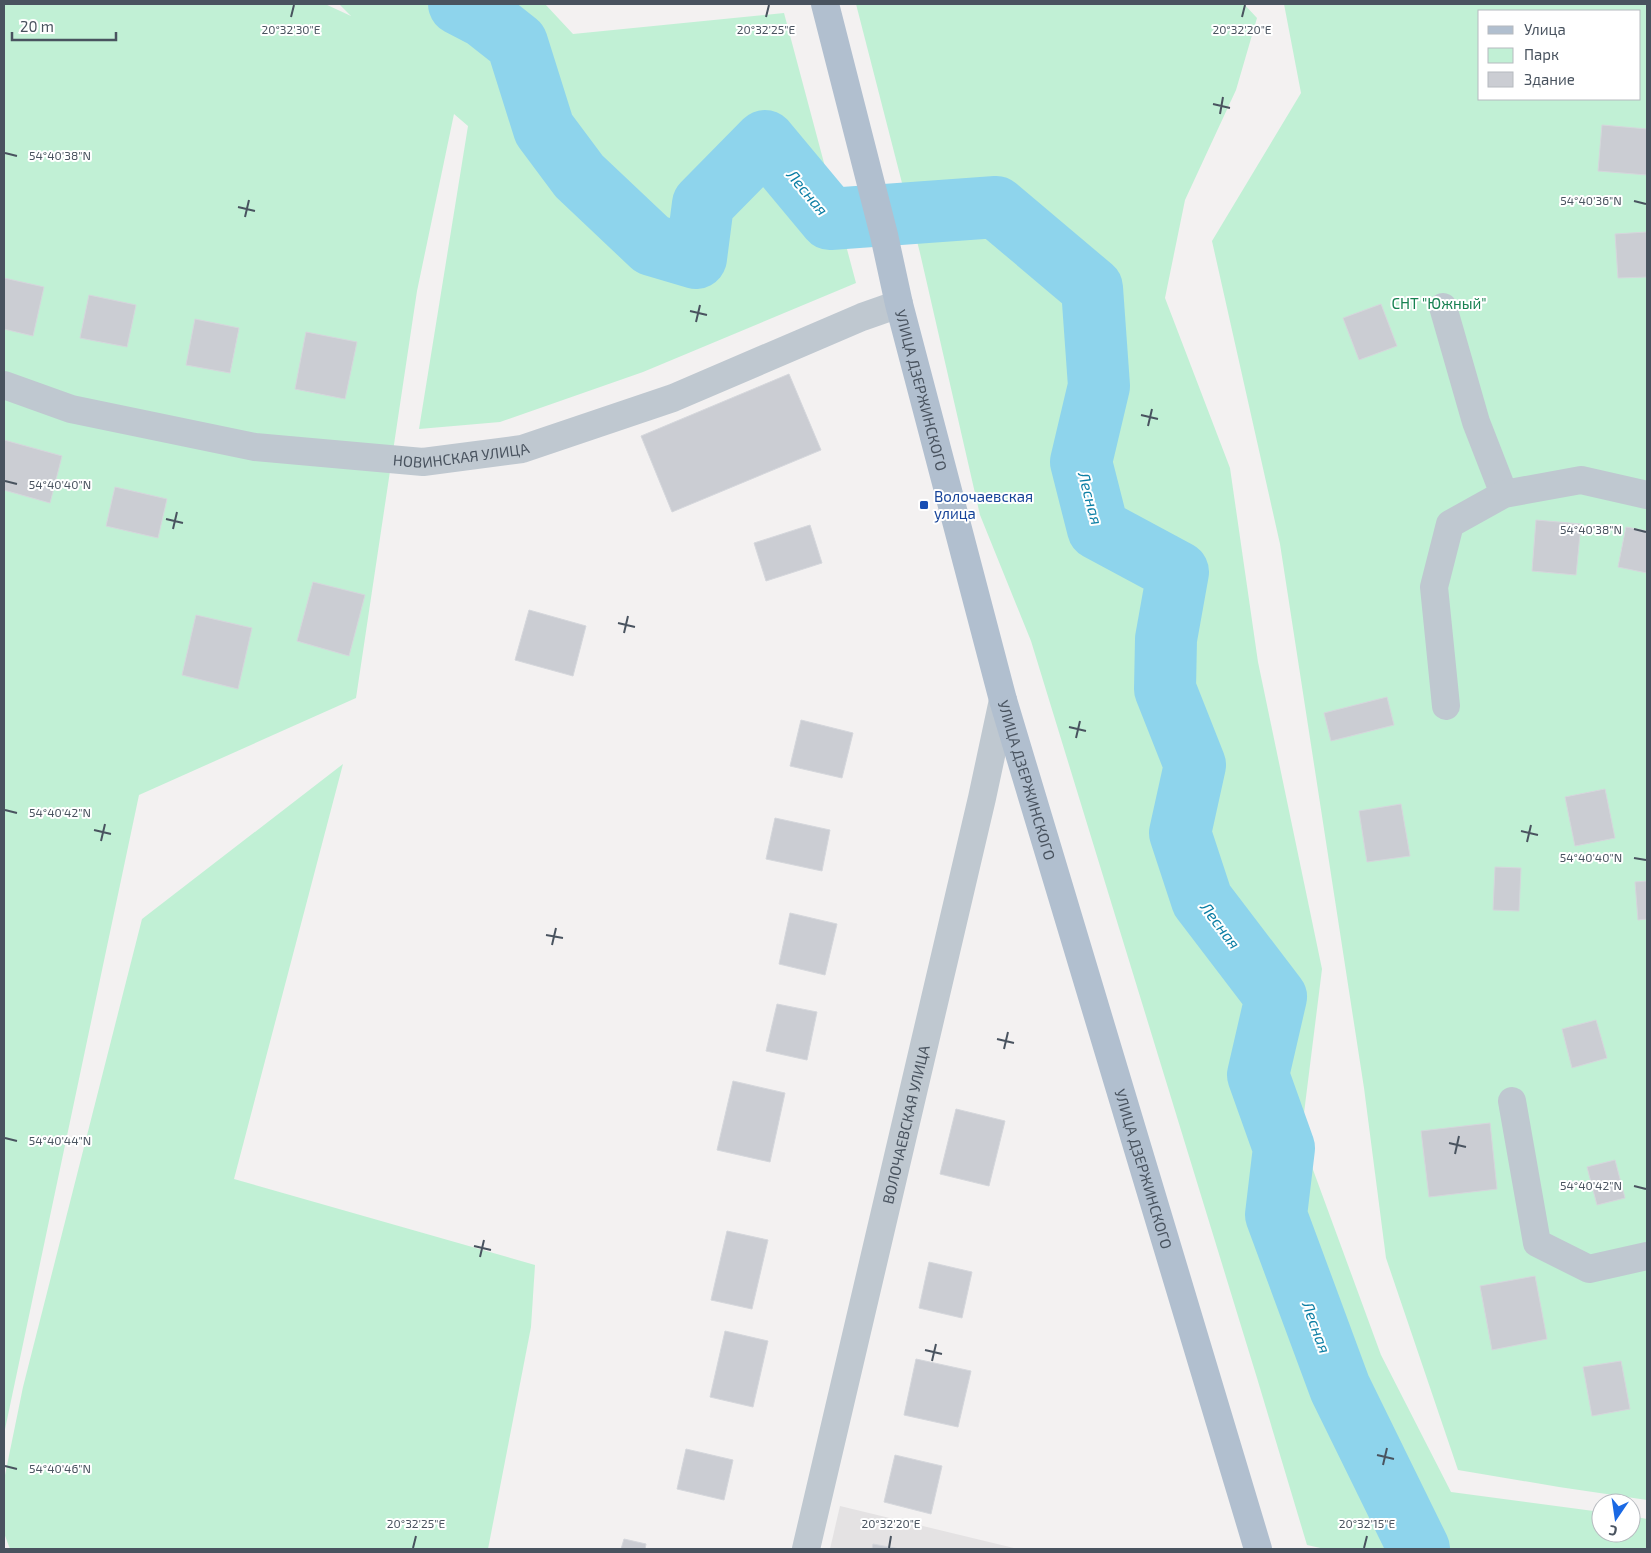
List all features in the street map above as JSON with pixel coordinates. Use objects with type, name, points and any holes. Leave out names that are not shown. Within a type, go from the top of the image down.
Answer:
[{"type":"main road","name":"УЛИЦА ДЗЕРЖИНСКОГО","points":[[825,4],[884,235],[899,304],[1003,700],[1258,1549]]},
{"type":"street","name":"НОВИНСКАЯ УЛИЦА","points":[[4,385],[71,409],[256,447],[422,462],[522,449],[673,398],[862,317],[899,304]]},
{"type":"street","points":[[1443,307],[1476,422],[1504,494]]},
{"type":"street","points":[[1446,706],[1434,587],[1450,524],[1504,494],[1581,480],[1647,495]]},
{"type":"street","name":"ВОЛОЧАЕВСКАЯ УЛИЦА","points":[[806,1549],[982,798],[1003,700]]},
{"type":"street","points":[[1512,1101],[1537,1243],[1588,1268],[1647,1256]]},
{"type":"shaded area","points":[[840,1506],[1018,1549],[830,1549]]},
{"type":"green space","points":[[4,4],[325,4],[351,16],[339,4],[545,4],[573,34],[784,13],[856,283],[643,372],[500,422],[419,429],[468,126],[454,114],[417,291],[356,698],[139,795],[4,1434]]},
{"type":"green space","points":[[856,4],[1244,4],[1257,18],[1236,90],[1185,200],[1165,298],[1230,468],[1258,662],[1322,969],[1301,1137],[1381,1355],[1451,1492],[1591,1511],[1591,1543],[1641,1543],[1641,1518],[1647,1519],[1647,1549],[1325,1549],[1307,1545],[1031,641],[980,515],[920,253]]},
{"type":"green space","name":"СНТ \"Южный\"","points":[[1284,4],[1647,4],[1647,1500],[1641,1499],[1641,1493],[1600,1493],[1458,1470],[1386,1258],[1364,1088],[1280,544],[1212,241],[1301,93]]},
{"type":"green space","points":[[343,764],[234,1179],[535,1265],[531,1327],[488,1549],[10,1549],[4,1533],[4,1480],[23,1387],[142,919]]},
{"type":"building","points":[[1602,125],[1647,129],[1647,175],[1598,171]]},
{"type":"building","points":[[1647,232],[1647,277],[1618,278],[1615,234]]},
{"type":"building","points":[[4,278],[44,287],[33,336],[4,329]]},
{"type":"building","points":[[89,295],[136,305],[127,347],[80,338]]},
{"type":"building","points":[[1381,304],[1397,346],[1359,360],[1343,318]]},
{"type":"building","points":[[195,319],[239,328],[230,373],[186,365]]},
{"type":"building","points":[[306,332],[357,342],[345,399],[295,389]]},
{"type":"building","points":[[789,374],[821,450],[672,512],[641,436]]},
{"type":"building","points":[[4,440],[62,456],[50,503],[4,490]]},
{"type":"building","points":[[115,487],[167,499],[158,538],[106,526]]},
{"type":"building","points":[[1536,520],[1581,524],[1576,575],[1532,571]]},
{"type":"building","points":[[810,525],[822,563],[766,581],[754,543]]},
{"type":"building","points":[[1626,527],[1647,531],[1647,573],[1618,567]]},
{"type":"building","points":[[313,582],[365,595],[349,656],[297,641]]},
{"type":"building","points":[[529,610],[586,626],[573,676],[515,660]]},
{"type":"building","points":[[196,615],[252,628],[238,689],[182,675]]},
{"type":"building","points":[[1387,697],[1394,725],[1331,741],[1324,713]]},
{"type":"building","points":[[801,720],[853,733],[842,778],[790,766]]},
{"type":"building","points":[[1605,789],[1615,838],[1575,846],[1565,797]]},
{"type":"building","points":[[1401,804],[1410,856],[1367,862],[1359,811]]},
{"type":"building","points":[[775,818],[830,830],[822,871],[766,859]]},
{"type":"building","points":[[1495,867],[1521,868],[1519,911],[1493,910]]},
{"type":"building","points":[[1647,881],[1647,919],[1638,920],[1635,882]]},
{"type":"building","points":[[790,913],[837,924],[825,975],[779,964]]},
{"type":"building","points":[[777,1004],[817,1012],[807,1060],[766,1051]]},
{"type":"building","points":[[1596,1020],[1607,1058],[1572,1068],[1562,1029]]},
{"type":"building","points":[[733,1081],[785,1093],[770,1162],[717,1150]]},
{"type":"building","points":[[956,1109],[1005,1121],[989,1186],[940,1174]]},
{"type":"building","points":[[1490,1123],[1497,1189],[1429,1197],[1421,1131]]},
{"type":"building","points":[[1615,1160],[1625,1198],[1597,1205],[1587,1167]]},
{"type":"building","points":[[727,1231],[768,1240],[752,1309],[711,1300]]},
{"type":"building","points":[[929,1262],[972,1272],[962,1318],[919,1308]]},
{"type":"building","points":[[1535,1276],[1547,1339],[1492,1350],[1480,1286]]},
{"type":"building","points":[[725,1331],[768,1341],[753,1407],[710,1397]]},
{"type":"building","points":[[916,1359],[971,1371],[958,1427],[904,1415]]},
{"type":"building","points":[[1621,1361],[1630,1409],[1592,1416],[1583,1367]]},
{"type":"building","points":[[686,1449],[733,1460],[724,1500],[677,1489]]},
{"type":"building","points":[[895,1455],[942,1466],[931,1514],[884,1502]]},
{"type":"building","points":[[624,1539],[646,1544],[645,1549],[621,1549]]},
{"type":"building","points":[[873,1544],[900,1549],[872,1549]]},
{"type":"waterway","name":"Лесная","points":[[459,4],[484,17],[517,43],[544,129],[579,176],[652,245],[696,258],[703,204],[765,141],[830,219],[996,207],[1092,288],[1099,386],[1081,462],[1098,529],[1178,572],[1166,639],[1165,689],[1195,765],[1180,833],[1202,900],[1276,997],[1258,1075],[1284,1148],[1276,1215],[1340,1388],[1419,1549]]},
{"type":"place","name":"Волочаевская улица","points":[[924,505]]}]
